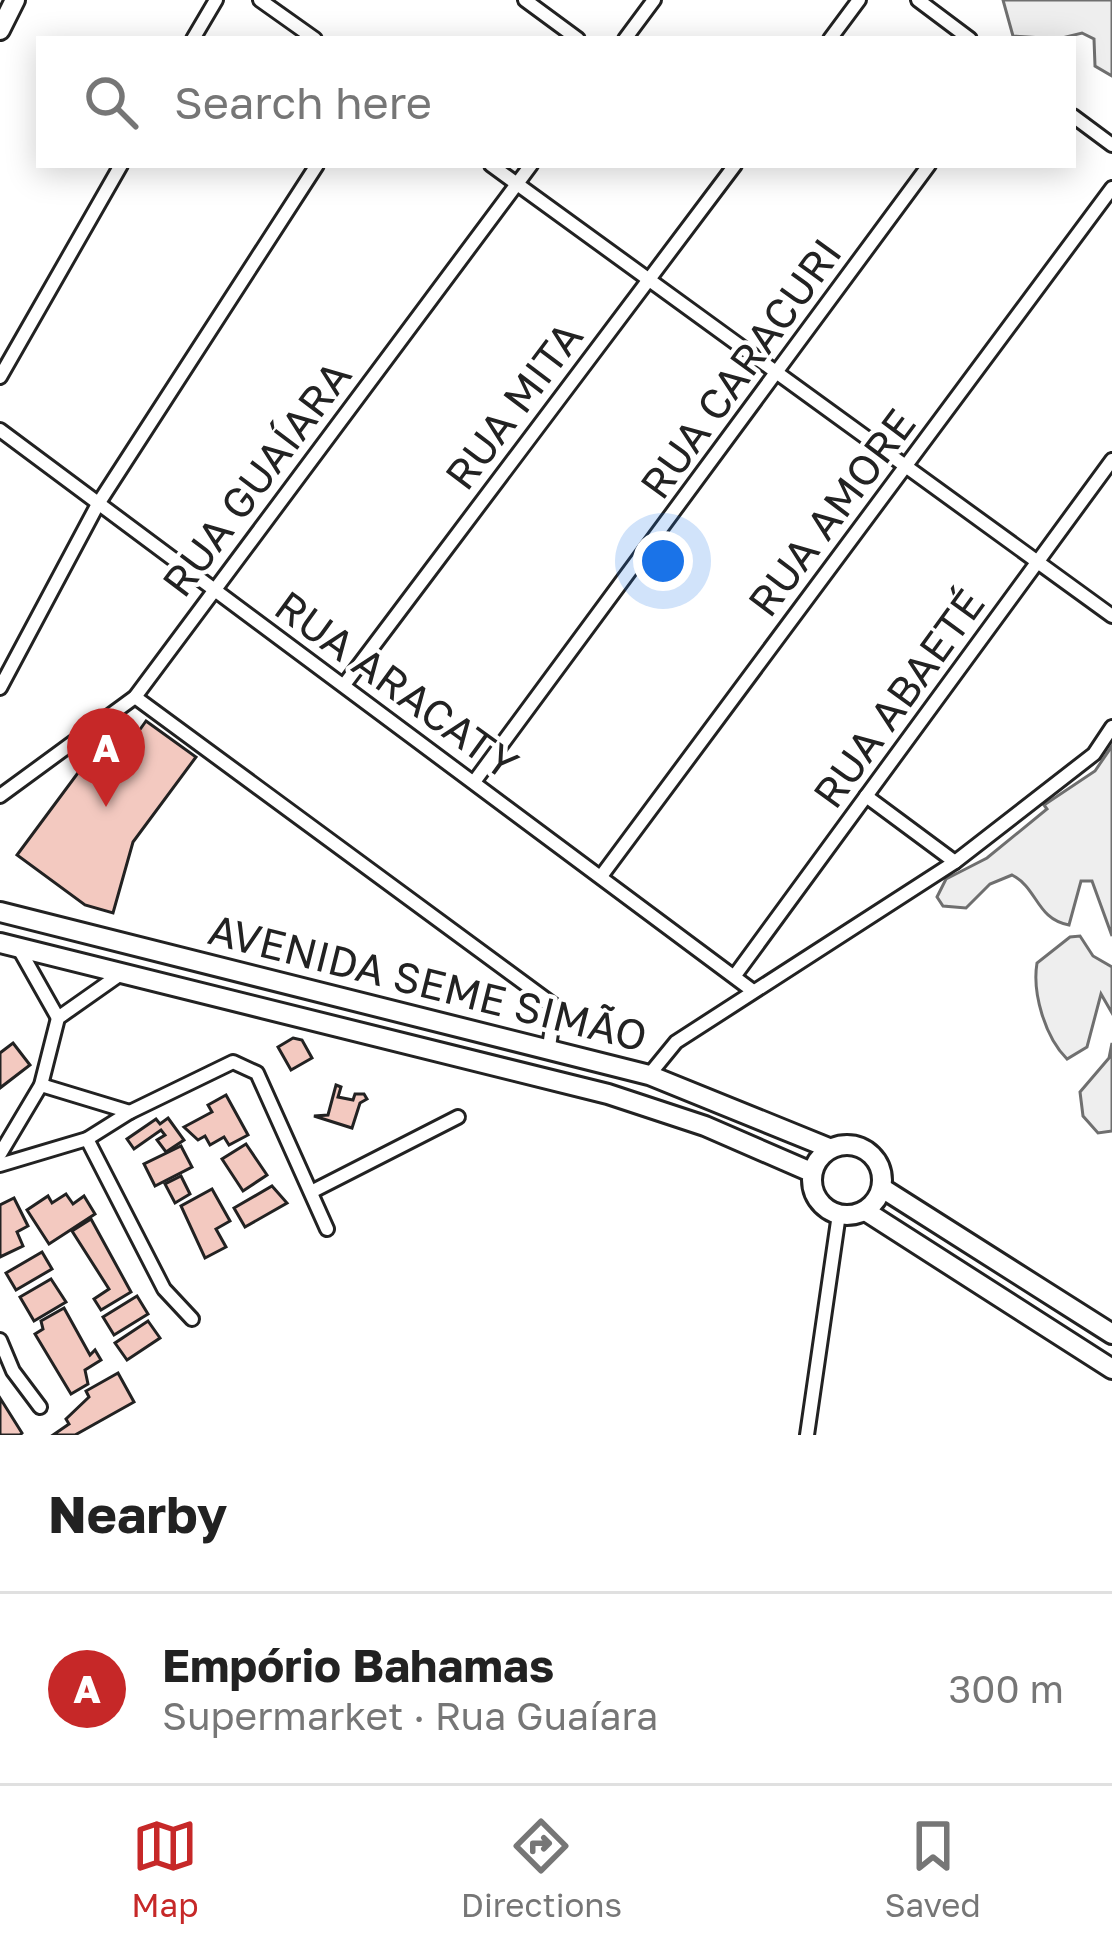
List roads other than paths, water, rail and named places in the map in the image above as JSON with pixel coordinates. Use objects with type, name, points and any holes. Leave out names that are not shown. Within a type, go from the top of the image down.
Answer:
[{"type":"main road","points":[[0,30],[15,0]]},
{"type":"main road","name":"AVENIDA SEME SIMÃO","points":[[0,912],[549,1047],[650,1076],[830,1148]]},
{"type":"main road","name":"AVENIDA SEME SIMÃO","points":[[9,945],[608,1094],[705,1126],[812,1172]]},
{"type":"main road","points":[[264,1006],[304,1006],[311,989]]},
{"type":"main road","points":[[867,1212],[882,1188],[881,1170],[867,1154],[848,1145],[830,1148],[812,1172],[818,1196],[839,1214],[867,1212],[1112,1369]]},
{"type":"main road","points":[[882,1188],[1112,1334]]},
{"type":"street","points":[[195,36],[216,0]]},
{"type":"street","points":[[260,0],[310,36]]},
{"type":"street","points":[[525,0],[574,36]]},
{"type":"street","points":[[627,36],[654,0]]},
{"type":"street","points":[[832,36],[860,0]]},
{"type":"street","points":[[918,0],[966,36]]},
{"type":"street","points":[[1076,118],[1112,145]]},
{"type":"street","points":[[0,376],[119,168]]},
{"type":"street","points":[[0,688],[98,504],[315,168]]},
{"type":"street","points":[[495,168],[1112,616]]},
{"type":"street","name":"RUA GUAÍARA","points":[[0,796],[135,697],[529,168]]},
{"type":"street","name":"RUA MITA","points":[[344,685],[733,168]]},
{"type":"street","name":"RUA CARACURI","points":[[474,782],[927,168]]},
{"type":"street","name":"RUA AMORE","points":[[602,875],[1112,188]]},
{"type":"street","name":"RUA ARACATY","points":[[0,430],[753,991]]},
{"type":"street","name":"RUA ABAETÉ","points":[[736,974],[1112,460]]},
{"type":"street","points":[[135,697],[555,1006],[549,1047]]},
{"type":"street","points":[[650,1076],[676,1042],[955,862],[1094,754],[1112,727]]},
{"type":"street","points":[[866,796],[955,862]]},
{"type":"street","points":[[9,945],[58,1018]]},
{"type":"street","points":[[0,1154],[41,1085],[58,1018],[123,972]]},
{"type":"street","points":[[0,1166],[87,1139],[130,1112],[233,1062],[257,1073],[327,1228]]},
{"type":"street","points":[[41,1085],[130,1112]]},
{"type":"street","points":[[310,1192],[458,1117]]},
{"type":"street","points":[[16,1134],[28,1157]]},
{"type":"street","points":[[87,1139],[164,1289],[192,1319]]},
{"type":"street","points":[[807,1435],[839,1214]]},
{"type":"street","points":[[0,1340],[13,1371],[40,1407]]},
{"type":"place","name":"Empório Bahamas","points":[[106,807]]}]
